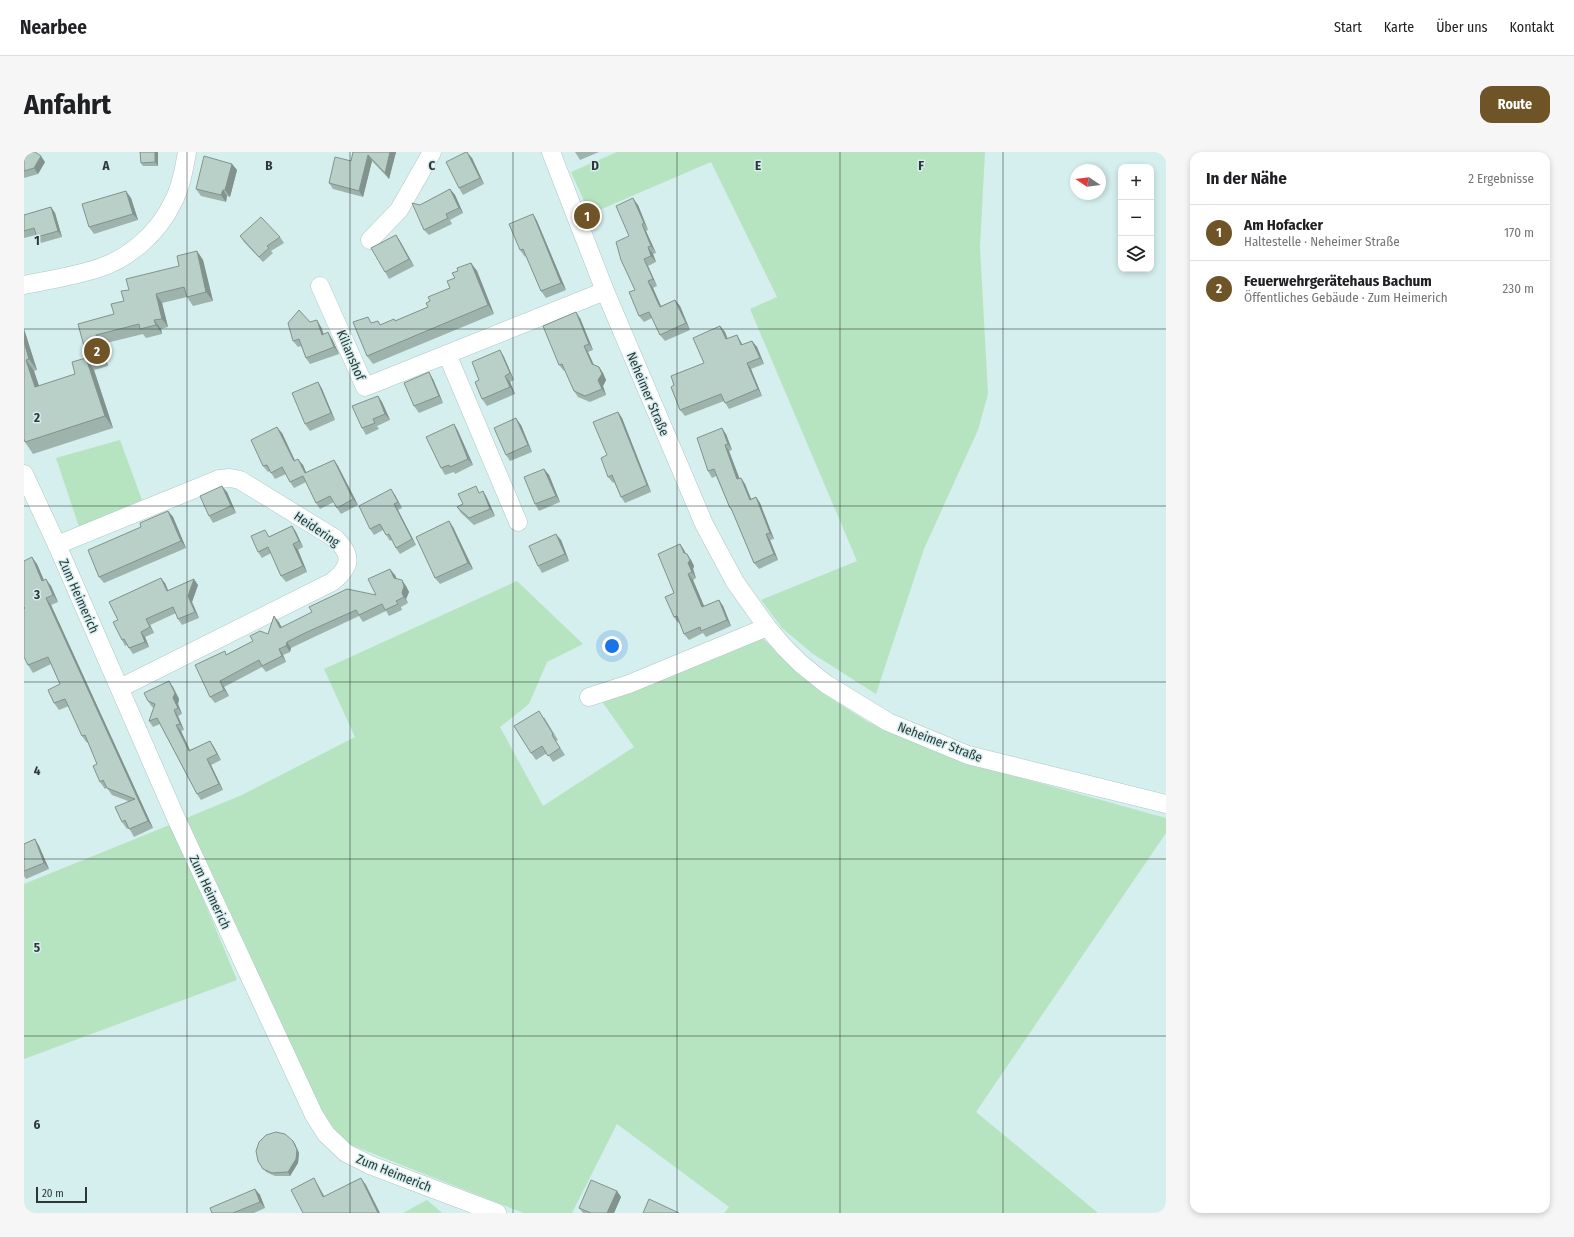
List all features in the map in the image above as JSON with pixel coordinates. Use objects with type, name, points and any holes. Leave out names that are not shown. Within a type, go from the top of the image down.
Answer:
[{"type":"street","points":[[24,285],[100,268],[120,259],[135,249],[147,239],[162,222],[173,202],[187,152]]},
{"type":"street","points":[[370,240],[399,210],[432,152]]},
{"type":"street","name":"Neheimer Straße","points":[[551,152],[605,291],[704,524],[735,582],[784,648],[826,684],[888,722],[968,755],[1166,804]]},
{"type":"street","name":"Kilianshof","points":[[320,286],[365,387],[605,291]]},
{"type":"street","points":[[447,354],[518,522]]},
{"type":"street","name":"Zum Heimerich","points":[[24,474],[57,545],[179,825],[314,1115],[326,1134],[346,1153],[370,1166],[497,1213]]},
{"type":"street","name":"Heidering","points":[[57,545],[219,479],[230,478],[240,480],[336,538],[344,546],[348,564],[343,573],[332,582],[120,688]]},
{"type":"street","points":[[588,697],[629,684],[767,627]]},
{"type":"green space","points":[[617,152],[985,152],[980,247],[988,394],[978,430],[924,549],[876,694],[813,654],[782,628],[761,600],[857,561],[750,309],[777,297],[711,162],[590,214],[571,172]]},
{"type":"green space","points":[[120,440],[142,500],[79,527],[56,458]]},
{"type":"green space","points":[[517,581],[583,644],[547,662],[529,704],[500,727],[543,806],[634,747],[601,700],[760,636],[818,690],[868,722],[963,762],[1166,818],[1166,833],[976,1112],[1098,1213],[724,1213],[729,1207],[617,1124],[572,1213],[523,1213],[346,1143],[317,1108],[184,819],[242,795],[355,737],[324,669]]},
{"type":"green space","points":[[172,824],[237,980],[24,1059],[24,884]]},
{"type":"green space","points":[[427,1200],[442,1213],[403,1213]]},
{"type":"building","points":[[24,152],[35,152],[41,156],[34,168],[24,171]]},
{"type":"building","points":[[140,152],[155,152],[155,162],[141,163]]},
{"type":"building","points":[[353,152],[390,152],[385,173],[368,155],[359,191],[329,183],[335,157],[351,161]]},
{"type":"building","points":[[466,152],[480,178],[459,188],[446,162]]},
{"type":"building","points":[[204,156],[232,164],[225,190],[223,190],[221,195],[196,189]]},
{"type":"building","points":[[450,189],[459,208],[446,214],[448,218],[424,230],[412,203],[420,205]]},
{"type":"building","points":[[126,191],[133,214],[89,227],[82,204]]},
{"type":"building","points":[[633,198],[644,223],[642,224],[651,246],[648,247],[651,256],[644,259],[653,279],[648,281],[660,307],[675,300],[686,323],[660,335],[649,312],[639,316],[629,292],[635,290],[621,260],[616,242],[629,236],[616,206]]},
{"type":"building","points":[[51,207],[58,231],[37,237],[34,228],[24,231],[24,215]]},
{"type":"building","points":[[533,214],[561,283],[541,291],[523,249],[520,250],[509,224]]},
{"type":"building","points":[[261,217],[280,237],[267,246],[269,248],[259,257],[240,236]]},
{"type":"building","points":[[396,235],[409,259],[385,272],[371,248]]},
{"type":"building","points":[[197,251],[206,292],[187,297],[184,287],[156,294],[162,319],[154,320],[156,325],[140,329],[139,324],[96,335],[102,357],[88,361],[78,324],[114,314],[111,304],[124,301],[121,291],[129,290],[126,279],[179,266],[177,256]]},
{"type":"building","points":[[471,263],[488,305],[367,356],[353,322],[368,317],[371,323],[378,321],[380,325],[394,319],[395,321],[428,307],[426,303],[430,301],[428,297],[450,288],[447,281],[455,278],[452,273],[458,271],[457,268]]},
{"type":"building","points":[[299,310],[310,322],[317,320],[322,335],[328,332],[334,347],[306,358],[299,339],[293,341],[288,323]]},
{"type":"building","points":[[576,312],[589,344],[584,346],[592,364],[599,367],[602,374],[598,380],[602,389],[585,396],[574,391],[562,364],[559,365],[543,326]]},
{"type":"building","points":[[720,326],[726,339],[737,335],[741,345],[752,341],[760,358],[747,363],[758,389],[725,403],[721,394],[680,410],[671,387],[674,385],[671,376],[704,363],[693,338]]},
{"type":"building","points":[[24,342],[29,359],[26,360],[35,387],[75,374],[72,362],[86,358],[105,416],[25,442]]},
{"type":"building","points":[[500,350],[510,373],[505,376],[510,387],[482,399],[475,382],[479,380],[472,362]]},
{"type":"building","points":[[429,372],[439,396],[414,406],[404,383]]},
{"type":"building","points":[[318,382],[331,413],[305,424],[292,393]]},
{"type":"building","points":[[378,396],[385,414],[373,419],[375,423],[362,428],[352,406]]},
{"type":"building","points":[[618,412],[647,485],[621,497],[612,475],[608,477],[601,458],[607,455],[593,422]]},
{"type":"building","points":[[516,418],[528,445],[506,455],[494,428]]},
{"type":"building","points":[[454,424],[468,459],[450,467],[449,465],[441,468],[426,437]]},
{"type":"building","points":[[277,427],[294,461],[298,459],[305,473],[334,460],[353,499],[337,508],[330,496],[316,503],[303,476],[290,482],[282,467],[271,473],[267,465],[263,466],[251,440]]},
{"type":"building","points":[[722,428],[728,444],[725,445],[737,479],[741,478],[750,500],[756,497],[770,533],[766,534],[774,554],[754,563],[714,469],[708,471],[697,438]]},
{"type":"building","points":[[544,469],[556,496],[535,504],[524,477]]},
{"type":"building","points":[[222,486],[231,506],[209,516],[200,496]]},
{"type":"building","points":[[476,486],[479,493],[483,491],[490,509],[469,518],[457,507],[463,504],[458,494]]},
{"type":"building","points":[[391,489],[398,502],[394,504],[412,539],[396,548],[389,534],[386,535],[380,524],[370,529],[359,506]]},
{"type":"building","points":[[168,511],[181,541],[99,577],[88,550],[141,527],[140,523]]},
{"type":"building","points":[[449,521],[468,563],[435,578],[416,537]]},
{"type":"building","points":[[292,526],[299,541],[293,544],[303,566],[281,576],[268,547],[258,552],[251,536],[265,530],[269,537]]},
{"type":"building","points":[[556,534],[565,554],[538,566],[529,546]]},
{"type":"building","points":[[680,544],[684,553],[687,554],[690,560],[688,563],[692,572],[688,574],[702,607],[719,600],[727,620],[701,631],[700,627],[684,634],[677,616],[674,617],[665,597],[674,593],[658,554]]},
{"type":"building","points":[[32,557],[42,581],[46,579],[53,595],[46,598],[148,821],[129,829],[125,820],[122,822],[115,807],[135,799],[107,788],[103,780],[100,782],[93,766],[97,764],[85,735],[82,736],[65,699],[54,703],[48,690],[60,684],[48,657],[28,665],[24,657],[24,561]]},
{"type":"building","points":[[390,569],[394,578],[402,580],[404,586],[402,593],[404,597],[396,601],[398,604],[385,610],[382,604],[359,615],[356,610],[307,632],[287,642],[286,646],[279,649],[282,656],[262,666],[259,660],[220,681],[224,690],[210,697],[195,665],[225,651],[226,655],[253,641],[250,636],[260,631],[268,634],[274,616],[280,628],[312,612],[309,607],[347,589],[376,595],[368,579]]},
{"type":"building","points":[[161,578],[167,591],[194,579],[188,596],[195,612],[178,619],[173,607],[146,619],[150,627],[141,632],[145,642],[129,648],[124,639],[122,640],[113,622],[118,620],[109,602]]},
{"type":"building","points":[[169,681],[175,693],[173,698],[178,708],[174,710],[180,724],[176,725],[189,751],[210,741],[217,754],[207,759],[219,784],[197,794],[157,718],[149,721],[155,704],[148,701],[144,693]]},
{"type":"building","points":[[539,711],[560,748],[548,756],[542,746],[531,753],[514,726]]},
{"type":"building","points":[[35,839],[44,863],[24,871],[24,844]]},
{"type":"building","points":[[276,1132],[285,1134],[293,1141],[297,1150],[296,1159],[288,1172],[272,1173],[263,1169],[258,1161],[256,1151],[259,1142],[266,1135]]},
{"type":"building","points":[[314,1178],[323,1197],[361,1178],[378,1213],[303,1213],[291,1190]]},
{"type":"building","points":[[591,1180],[617,1191],[607,1213],[591,1213],[579,1208]]},
{"type":"building","points":[[255,1189],[260,1202],[233,1213],[212,1213],[210,1208]]},
{"type":"building","points":[[649,1199],[679,1213],[643,1213]]},
{"type":"place","name":"Am Hofacker","points":[[587,216]]},
{"type":"place","name":"Feuerwehrgerätehaus Bachum","points":[[97,351]]}]
